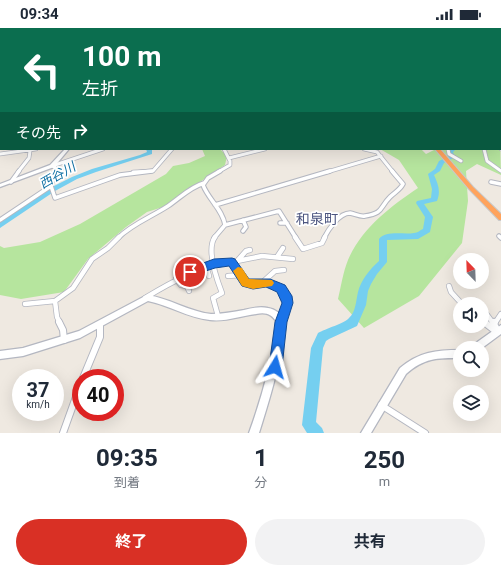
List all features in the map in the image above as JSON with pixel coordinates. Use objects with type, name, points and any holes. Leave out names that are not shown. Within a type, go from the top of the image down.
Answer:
[{"type":"highway","points":[[438,150],[471,188],[501,218]]},
{"type":"highway","points":[[471,188],[501,215]]},
{"type":"street","points":[[0,153],[33,150]]},
{"type":"street","points":[[52,166],[66,150]]},
{"type":"street","points":[[0,186],[52,166],[100,150]]},
{"type":"street","points":[[51,186],[55,198],[120,175],[133,172],[152,171],[171,150]]},
{"type":"street","points":[[25,304],[55,301],[73,288],[92,259],[108,248],[122,234],[152,214],[167,207],[196,185],[204,183],[208,178],[230,165],[229,158],[225,150]]},
{"type":"street","points":[[229,158],[261,150]]},
{"type":"street","points":[[218,316],[213,298],[221,296],[222,293],[218,283],[210,248],[211,242],[225,225],[279,211],[303,249],[322,243],[331,225],[346,214],[349,213],[363,216],[381,211],[390,198],[402,187],[402,184],[381,156],[375,151],[370,150]]},
{"type":"street","points":[[448,150],[449,154],[461,161]]},
{"type":"street","points":[[484,150],[487,161],[499,167],[501,171]]},
{"type":"street","points":[[11,182],[29,158],[30,151]]},
{"type":"street","points":[[215,205],[381,156]]},
{"type":"street","points":[[0,220],[51,186],[56,173],[55,167],[52,166]]},
{"type":"street","points":[[491,182],[501,184]]},
{"type":"street","points":[[204,183],[206,193],[224,220],[225,225]]},
{"type":"street","points":[[243,220],[246,226],[243,231]]},
{"type":"street","points":[[280,223],[287,223]]},
{"type":"street","points":[[277,257],[283,248]]},
{"type":"street","points":[[235,260],[246,251],[250,250]]},
{"type":"street","points":[[0,356],[23,352],[64,340],[100,324],[176,279],[206,266],[262,256],[293,259]]},
{"type":"street","points":[[235,260],[241,275],[246,282],[253,284],[267,282],[274,285],[281,289],[286,296],[288,303],[281,322],[275,367],[254,433]]},
{"type":"street","points":[[206,266],[209,276]]},
{"type":"street","points":[[260,283],[268,279],[275,271],[284,270]]},
{"type":"street","points":[[228,276],[234,277],[241,275]]},
{"type":"street","points":[[176,279],[181,285],[187,286],[189,291]]},
{"type":"street","points":[[449,286],[451,292],[456,297]]},
{"type":"street","points":[[139,301],[147,298],[156,299],[205,316],[218,316],[261,310],[274,313],[281,322]]},
{"type":"street","points":[[55,301],[57,317],[63,330],[64,340]]},
{"type":"street","points":[[484,341],[498,329],[501,314]]},
{"type":"street","points":[[489,317],[498,329]]},
{"type":"street","points":[[87,369],[100,337],[100,324]]},
{"type":"street","points":[[489,324],[498,329]]},
{"type":"street","points":[[366,433],[381,405],[403,370],[419,358],[453,355]]},
{"type":"street","points":[[381,405],[425,433]]},
{"type":"street","points":[[63,433],[72,408]]},
{"type":"green space","points":[[202,150],[221,150],[227,156],[225,165],[163,207],[147,212],[126,227],[88,259],[64,292],[21,299],[0,295],[0,246],[4,248],[40,242],[80,224],[166,174],[173,166],[189,163],[205,156]]},
{"type":"green space","points":[[382,150],[422,150],[426,154],[434,150],[500,150],[501,175],[477,164],[466,171],[468,201],[462,243],[419,296],[364,328],[338,299],[343,274],[348,260],[361,238],[369,228],[398,202],[418,188],[399,160]]},
{"type":"waterway","name":"西谷川","points":[[0,225],[74,178],[134,159],[150,153],[149,150]]},
{"type":"waterway","points":[[317,433],[309,425],[317,348],[322,337],[353,322],[361,305],[363,291],[367,282],[374,271],[383,262],[383,239],[386,237],[418,236],[427,230],[429,217],[420,203],[434,199],[436,189],[431,174],[438,170],[441,162],[452,157],[450,152],[452,150]]},
{"type":"slow traffic","points":[[238,271],[246,282],[253,284],[268,283]]},
{"type":"district","name":"和泉町","points":[[317,219]]},
{"type":"route","points":[[190,272],[214,264],[232,262],[246,282],[253,284],[267,282],[281,289],[286,296],[288,303],[281,322],[275,367]]}]
